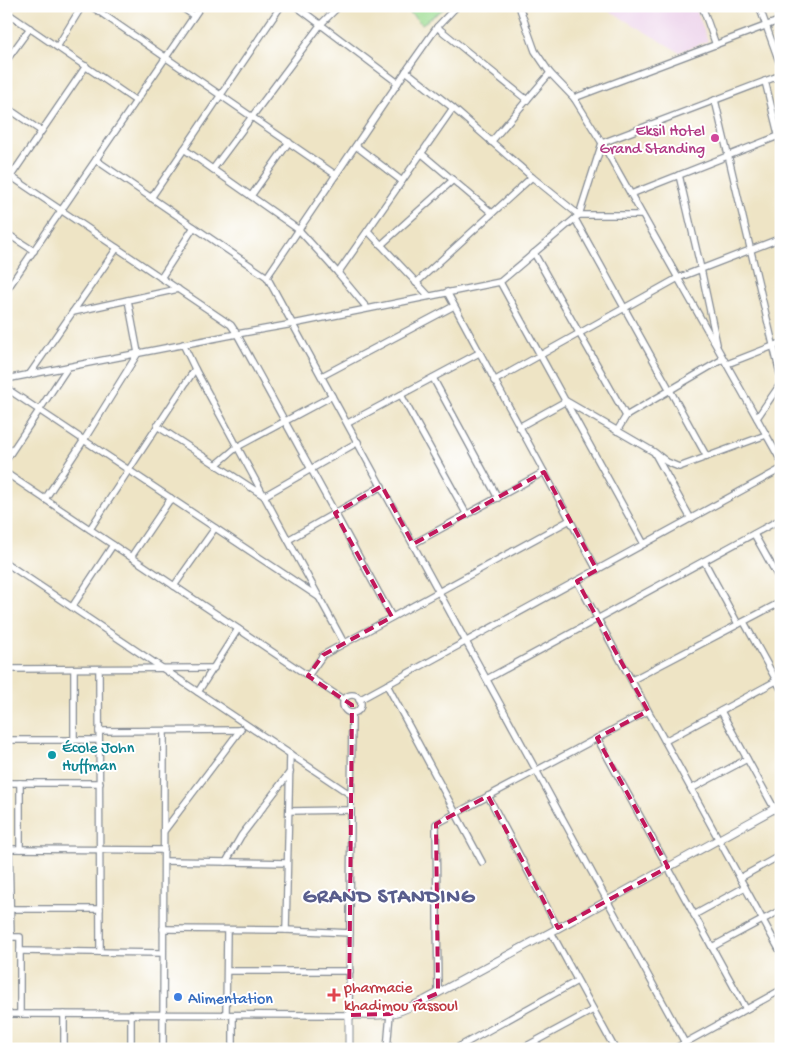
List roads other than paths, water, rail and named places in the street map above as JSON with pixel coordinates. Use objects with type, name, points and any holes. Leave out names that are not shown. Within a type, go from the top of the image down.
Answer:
[{"type":"street","points":[[57,47],[82,6]]},
{"type":"street","points":[[91,6],[336,175]]},
{"type":"street","points":[[180,6],[194,16]]},
{"type":"street","points":[[6,291],[201,6]]},
{"type":"street","points":[[151,198],[281,6]]},
{"type":"street","points":[[296,6],[398,83]]},
{"type":"street","points":[[213,169],[321,24],[339,6]]},
{"type":"street","points":[[268,277],[406,71],[438,27],[457,6]]},
{"type":"street","points":[[518,6],[535,51],[550,73],[574,98],[602,143],[781,461]]},
{"type":"street","points":[[702,6],[716,45]]},
{"type":"street","points":[[759,6],[781,67]]},
{"type":"street","points":[[8,15],[136,101]]},
{"type":"street","points":[[574,98],[781,20]]},
{"type":"street","points":[[438,27],[527,100]]},
{"type":"street","points":[[6,61],[30,28]]},
{"type":"street","points":[[86,66],[42,131],[8,175],[231,325],[392,617]]},
{"type":"street","points":[[406,71],[453,108],[577,217],[624,308],[707,457]]},
{"type":"street","points":[[491,142],[550,73]]},
{"type":"street","points":[[602,143],[781,75]]},
{"type":"street","points":[[765,81],[781,146]]},
{"type":"street","points":[[715,100],[781,378]]},
{"type":"street","points":[[6,107],[42,131]]},
{"type":"street","points":[[338,273],[453,108]]},
{"type":"street","points":[[631,194],[780,136]]},
{"type":"street","points":[[251,196],[289,142]]},
{"type":"street","points":[[6,379],[500,282],[577,217],[602,143]]},
{"type":"street","points":[[356,146],[402,181]]},
{"type":"street","points":[[184,149],[299,230],[367,308]]},
{"type":"street","points":[[421,153],[492,213]]},
{"type":"street","points":[[96,160],[268,277],[685,1043]]},
{"type":"street","points":[[679,175],[702,269],[718,349]]},
{"type":"street","points":[[416,283],[532,177]]},
{"type":"street","points":[[381,245],[453,180]]},
{"type":"street","points":[[577,217],[642,215]]},
{"type":"street","points":[[161,278],[194,227]]},
{"type":"street","points":[[368,231],[429,296]]},
{"type":"street","points":[[6,233],[34,251]]},
{"type":"street","points":[[494,381],[678,278],[781,238]]},
{"type":"street","points":[[29,375],[117,248]]},
{"type":"street","points":[[534,253],[626,416]]},
{"type":"street","points":[[500,282],[644,544]]},
{"type":"street","points":[[72,312],[178,289]]},
{"type":"street","points":[[447,292],[597,570]]},
{"type":"street","points":[[45,499],[138,353],[128,300]]},
{"type":"street","points":[[322,376],[454,306]]},
{"type":"street","points":[[617,431],[626,416],[670,390],[725,362],[781,343]]},
{"type":"street","points":[[182,344],[344,643]]},
{"type":"street","points":[[348,424],[479,353]]},
{"type":"street","points":[[6,460],[68,367]]},
{"type":"street","points":[[90,529],[195,369]]},
{"type":"street","points":[[433,378],[498,498]]},
{"type":"street","points":[[756,418],[781,383]]},
{"type":"street","points":[[6,388],[320,598]]},
{"type":"street","points":[[401,395],[467,514]]},
{"type":"street","points":[[216,465],[237,447],[332,396]]},
{"type":"street","points":[[519,426],[566,401]]},
{"type":"street","points":[[566,401],[654,452],[667,462],[679,467],[766,435]]},
{"type":"street","points":[[157,426],[264,496]]},
{"type":"street","points":[[264,496],[358,442]]},
{"type":"street","points":[[654,452],[691,519]]},
{"type":"street","points":[[359,700],[781,469]]},
{"type":"street","points":[[413,544],[544,472]]},
{"type":"street","points":[[6,473],[344,700]]},
{"type":"street","points":[[288,540],[382,486]]},
{"type":"street","points":[[131,557],[171,498]]},
{"type":"street","points":[[487,679],[781,519]]},
{"type":"street","points":[[308,676],[323,655],[570,520]]},
{"type":"street","points":[[174,586],[215,528]]},
{"type":"street","points":[[754,534],[781,582]]},
{"type":"street","points":[[72,607],[113,545]]},
{"type":"street","points":[[704,561],[781,690]]},
{"type":"street","points":[[6,563],[351,795]]},
{"type":"street","points":[[577,581],[781,953]]},
{"type":"street","points":[[632,680],[781,602]]},
{"type":"street","points":[[198,692],[238,629]]},
{"type":"street","points":[[6,669],[214,668]]},
{"type":"street","points":[[74,669],[74,740]]},
{"type":"street","points":[[99,669],[100,952]]},
{"type":"street","points":[[665,740],[776,681]]},
{"type":"street","points":[[386,685],[482,862]]},
{"type":"street","points":[[352,695],[359,700],[360,706],[357,711],[352,713],[343,706],[344,700],[352,695]]},
{"type":"street","points":[[438,993],[436,824],[648,711]]},
{"type":"street","points":[[6,1014],[374,1016],[390,1014],[411,1006],[554,930],[777,806],[747,759],[721,711]]},
{"type":"street","points":[[349,1049],[352,713]]},
{"type":"street","points":[[164,831],[245,723]]},
{"type":"street","points":[[99,731],[240,730]]},
{"type":"street","points":[[163,1049],[164,731]]},
{"type":"street","points":[[597,738],[746,1009]]},
{"type":"street","points":[[6,740],[99,740]]},
{"type":"street","points":[[286,930],[290,754]]},
{"type":"street","points":[[691,789],[747,759]]},
{"type":"street","points":[[226,862],[241,836],[290,772]]},
{"type":"street","points":[[6,783],[100,783]]},
{"type":"street","points":[[20,783],[20,850]]},
{"type":"street","points":[[488,796],[577,981],[615,1049]]},
{"type":"street","points":[[289,811],[352,810]]},
{"type":"street","points":[[20,1014],[20,937],[8,937],[10,909],[8,850],[164,850]]},
{"type":"street","points":[[740,878],[781,855]]},
{"type":"street","points":[[164,861],[287,863]]},
{"type":"street","points":[[694,915],[745,887]]},
{"type":"street","points":[[10,909],[100,909]]},
{"type":"street","points":[[712,947],[781,910]]},
{"type":"street","points":[[163,929],[350,932]]},
{"type":"street","points":[[227,930],[226,971],[233,1049]]},
{"type":"street","points":[[20,951],[163,952]]},
{"type":"street","points":[[226,971],[350,971]]},
{"type":"street","points":[[455,1049],[577,981]]},
{"type":"street","points":[[674,1049],[781,990]]},
{"type":"street","points":[[521,1049],[593,1010]]},
{"type":"street","points":[[64,1014],[64,1049]]},
{"type":"street","points":[[131,1014],[131,1049]]},
{"type":"street","points":[[387,1049],[390,1014]]},
{"type":"place","name":"Eksil Hotel Grand Standing","points":[[715,138]]},
{"type":"place","name":"École John Huffman","points":[[52,755]]},
{"type":"place","name":"pharmacie khadimou rassoul","points":[[334,995]]},
{"type":"place","name":"Alimentation","points":[[178,997]]},
{"type":"district","name":"GRAND STANDING","points":[[389,895]]}]
